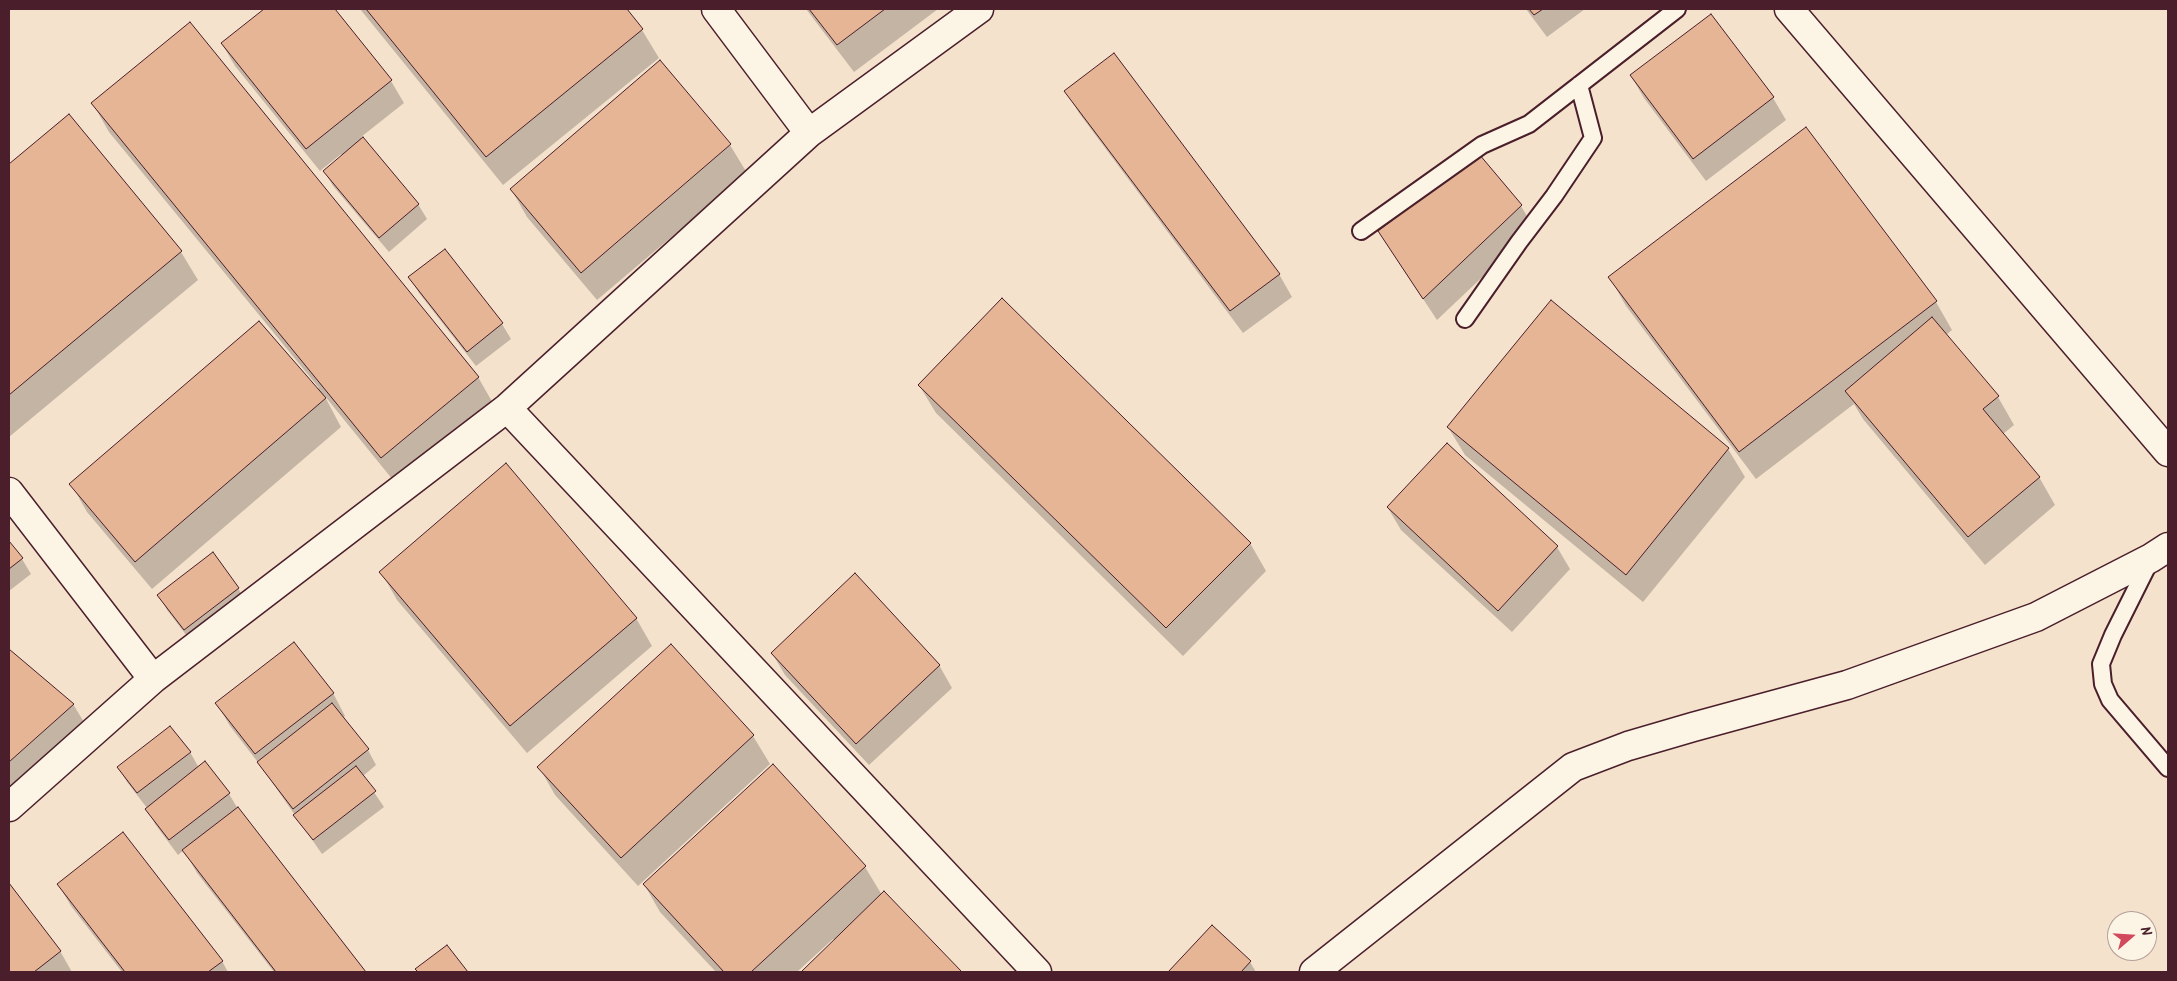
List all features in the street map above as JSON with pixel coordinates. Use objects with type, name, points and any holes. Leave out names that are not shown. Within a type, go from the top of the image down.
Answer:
[{"type":"street","points":[[716,9],[809,133]]},
{"type":"street","points":[[9,806],[153,679],[507,408],[809,133],[979,9]]},
{"type":"street","points":[[1789,9],[2168,452]]},
{"type":"street","points":[[507,408],[1037,972]]},
{"type":"street","points":[[9,492],[153,679]]},
{"type":"street","points":[[1314,972],[1574,766],[1628,746],[1692,727],[1847,685],[2036,617],[2160,553]]},
{"type":"lane","points":[[1361,231],[1482,146],[1528,124],[1677,9]]},
{"type":"lane","points":[[1465,319],[1518,242],[1554,196],[1593,138],[1579,85]]},
{"type":"lane","points":[[2160,553],[2114,634],[2101,664],[2103,684],[2110,700],[2168,768]]},
{"type":"shaded area","points":[[9,9],[2168,9],[2168,972],[9,972]]},
{"type":"building","points":[[264,9],[335,9],[392,80],[306,149],[221,43]]},
{"type":"building","points":[[366,9],[627,9],[643,29],[486,157]]},
{"type":"building","points":[[809,9],[885,9],[837,45]]},
{"type":"building","points":[[1529,9],[1543,9],[1534,15]]},
{"type":"building","points":[[1711,14],[1774,97],[1693,159],[1630,75]]},
{"type":"building","points":[[190,22],[479,377],[381,458],[91,103]]},
{"type":"building","points":[[1114,53],[1280,274],[1230,311],[1064,91]]},
{"type":"building","points":[[660,60],[731,144],[581,273],[510,189]]},
{"type":"building","points":[[69,114],[182,251],[9,395],[9,164]]},
{"type":"building","points":[[1806,127],[1937,301],[1739,452],[1608,277]]},
{"type":"building","points":[[363,137],[419,204],[379,238],[323,171]]},
{"type":"building","points":[[1479,154],[1522,205],[1423,299],[1378,231]]},
{"type":"building","points":[[445,249],[503,323],[467,352],[408,277]]},
{"type":"building","points":[[1002,298],[1251,543],[1166,628],[918,385]]},
{"type":"building","points":[[1551,300],[1729,448],[1626,575],[1447,427]]},
{"type":"building","points":[[1932,317],[1999,396],[1983,409],[2040,477],[1968,537],[1845,391]]},
{"type":"building","points":[[259,321],[326,398],[135,562],[69,484]]},
{"type":"building","points":[[1447,443],[1558,546],[1498,611],[1387,507]]},
{"type":"building","points":[[506,463],[637,618],[510,726],[379,572]]},
{"type":"building","points":[[9,541],[23,558],[9,569]]},
{"type":"building","points":[[213,552],[239,588],[184,630],[157,595]]},
{"type":"building","points":[[855,573],[940,665],[856,744],[771,653]]},
{"type":"building","points":[[294,642],[334,693],[255,754],[215,703]]},
{"type":"building","points":[[671,644],[754,735],[621,858],[537,767]]},
{"type":"building","points":[[9,649],[74,704],[9,762]]},
{"type":"building","points":[[332,703],[369,749],[293,809],[257,762]]},
{"type":"building","points":[[170,726],[191,752],[137,793],[117,767]]},
{"type":"building","points":[[205,761],[230,793],[169,840],[145,809]]},
{"type":"building","points":[[773,764],[866,866],[751,972],[724,972],[643,884]]},
{"type":"building","points":[[356,766],[376,791],[313,840],[293,815]]},
{"type":"building","points":[[238,807],[366,972],[276,972],[182,850]]},
{"type":"building","points":[[123,832],[223,961],[208,972],[125,972],[57,884]]},
{"type":"building","points":[[9,883],[61,951],[34,972],[9,972]]},
{"type":"building","points":[[884,891],[962,972],[801,972]]},
{"type":"building","points":[[1212,925],[1251,961],[1241,972],[1168,972]]},
{"type":"building","points":[[447,945],[468,972],[418,972],[415,969]]}]
